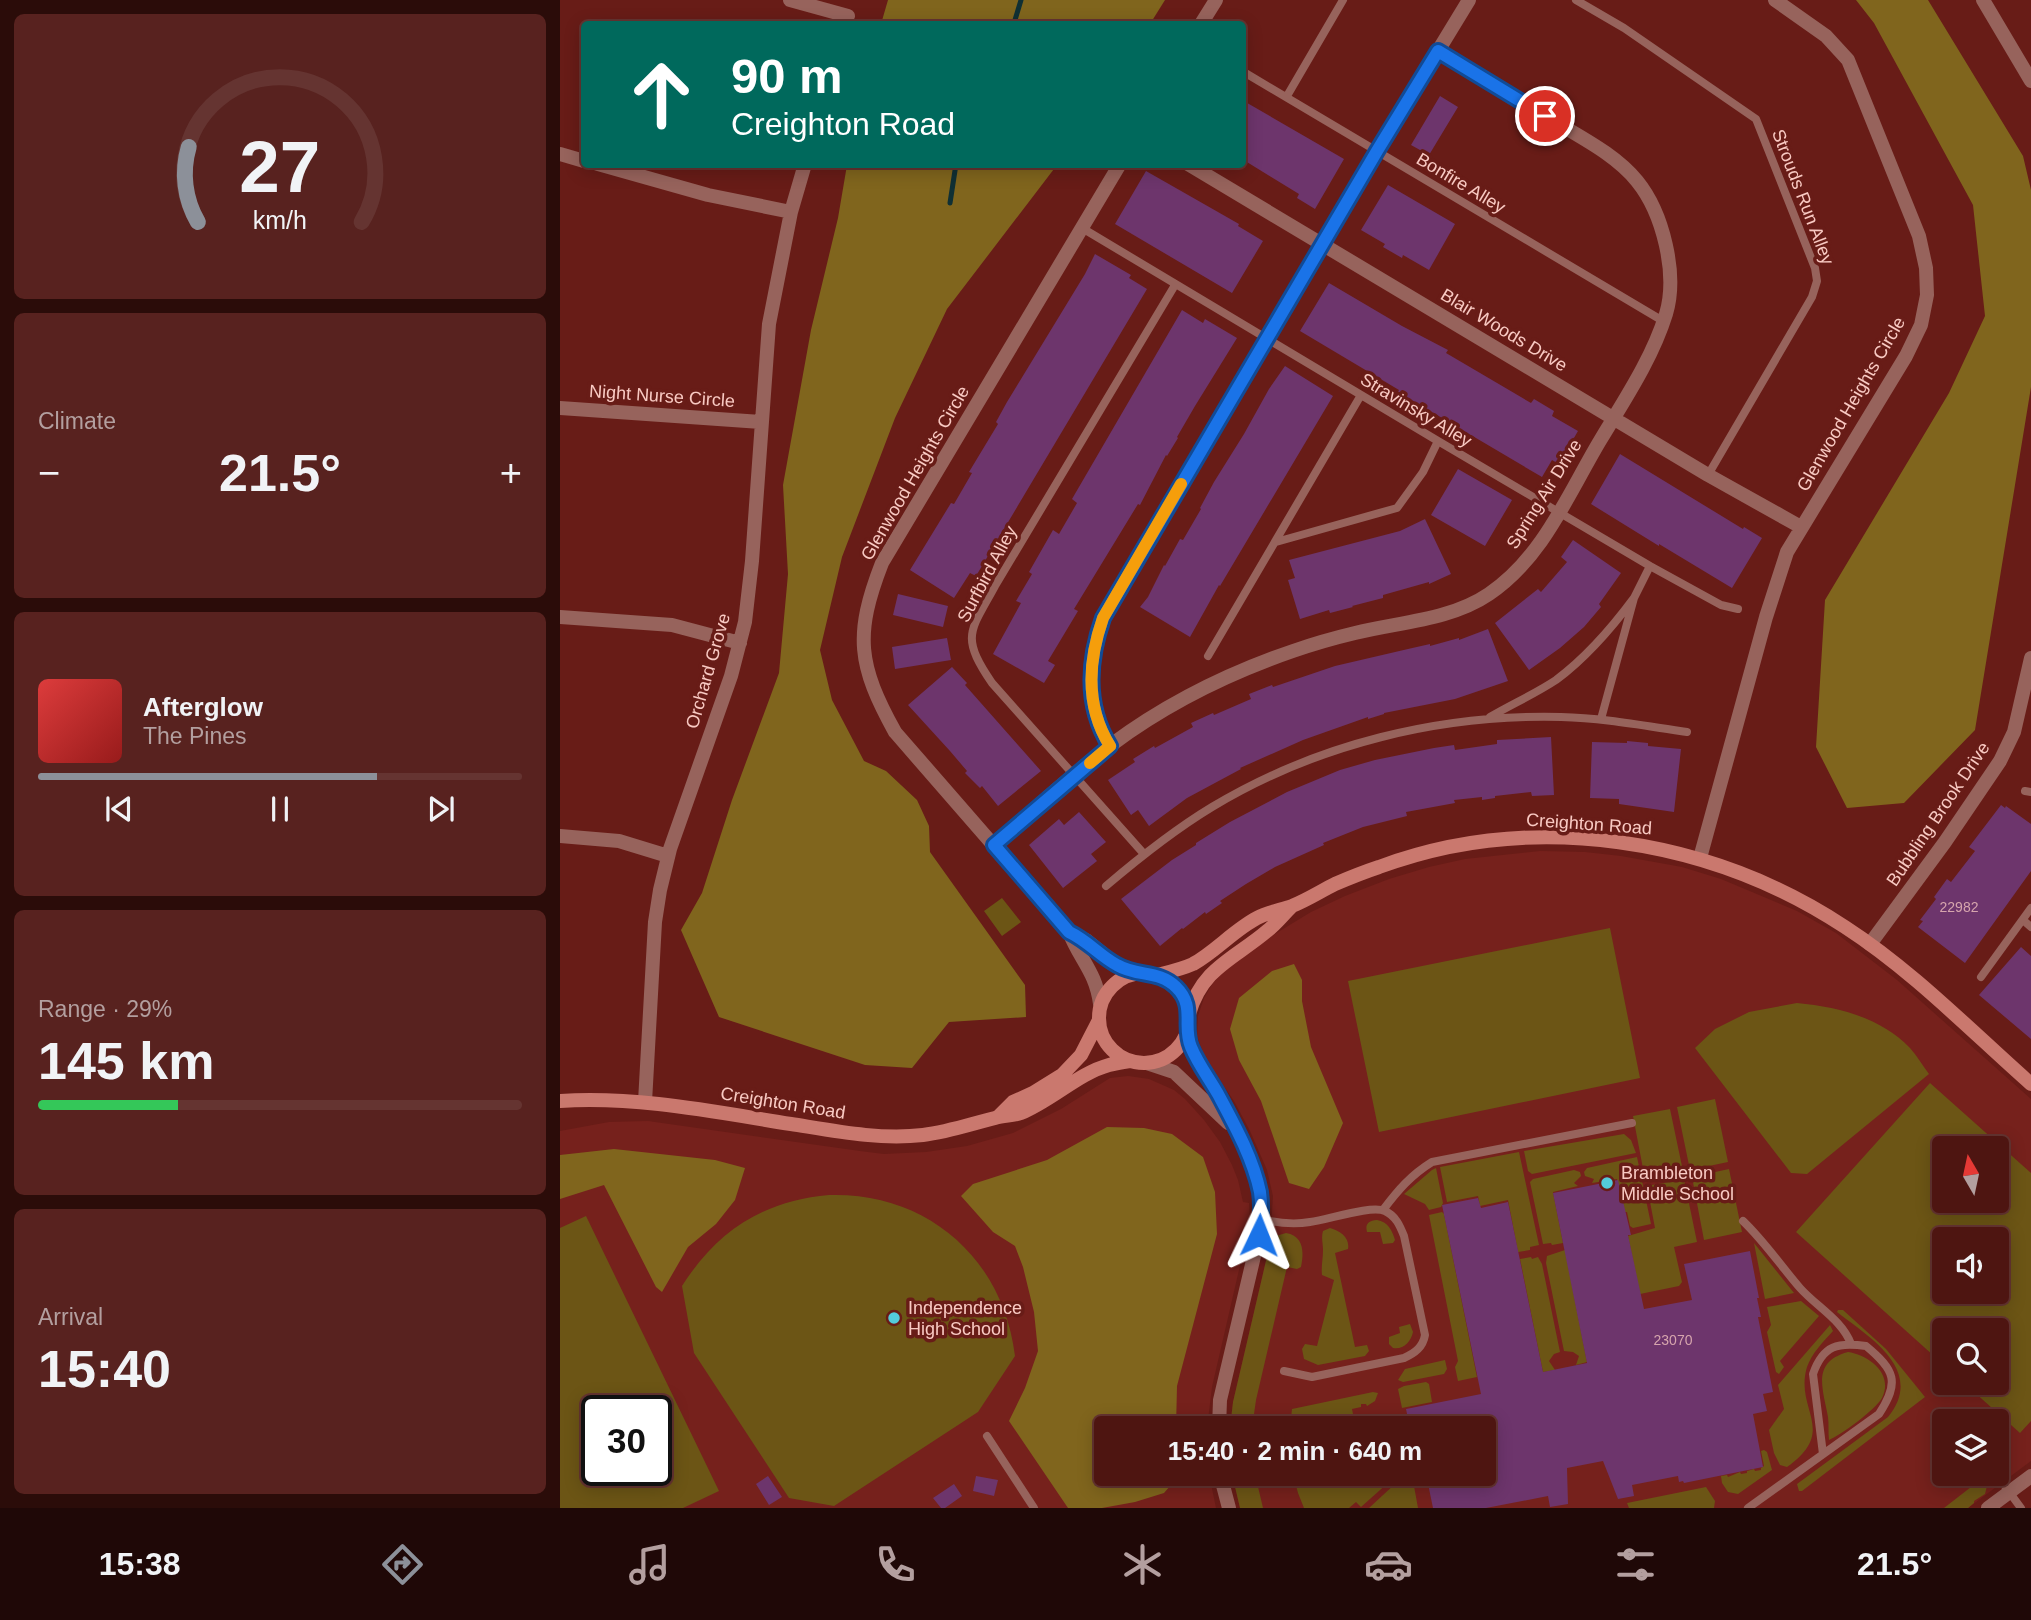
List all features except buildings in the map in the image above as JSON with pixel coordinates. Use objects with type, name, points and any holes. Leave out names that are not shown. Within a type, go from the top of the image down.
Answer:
[{"type":"street","points":[[790,0],[846,20],[852,0]]},
{"type":"street","points":[[1203,21],[1216,0]]},
{"type":"street","points":[[1110,746],[1100,730],[1091,695],[1092,656],[1103,618],[1377,151],[1469,0]]},
{"type":"street","name":"Glenwood Heights Circle","points":[[1700,858],[1787,552],[1906,356],[1922,325],[1927,295],[1926,268],[1919,236],[1848,60],[1826,36],[1775,0]]},
{"type":"street","points":[[1983,0],[2031,81]]},
{"type":"street","name":"Spring Air Drive","points":[[994,845],[1110,746],[1187,696],[1240,671],[1294,651],[1354,633],[1465,607],[1489,594],[1516,573],[1537,546],[1614,418],[1654,346],[1667,311],[1671,284],[1667,255],[1661,226],[1652,203],[1637,180],[1620,164],[1587,141],[1438,51]]},
{"type":"street","points":[[560,154],[581,160]]},
{"type":"street","points":[[612,168],[708,195],[791,212]]},
{"type":"street","name":"Orchard Grove","points":[[645,1102],[655,922],[660,890],[668,856],[740,643],[752,561],[769,324],[791,212],[804,168]]},
{"type":"street","name":"Glenwood Heights Circle","points":[[1100,1004],[1095,981],[1075,949],[1069,932],[895,732],[882,708],[865,660],[862,639],[865,613],[883,564],[1118,168]]},
{"type":"street","name":"Blair Woods Drive","points":[[1195,168],[1801,527]]},
{"type":"street","name":"Night Nurse Circle","points":[[560,408],[761,422]]},
{"type":"street","points":[[560,617],[672,625],[740,643]]},
{"type":"street","name":"Bubbling Brook Drive","points":[[1870,944],[2000,761],[2014,732],[2029,680],[2031,658]]},
{"type":"street","points":[[560,836],[619,841],[668,856]]},
{"type":"street","name":"Creighton Road","points":[[1140,973],[1157,975],[1193,964],[1258,917],[1292,906],[1337,883],[1407,858],[1469,844],[1507,839],[1617,842],[1655,847],[1700,858],[1747,874],[1795,897],[1870,944],[2031,1084]]},
{"type":"street","name":"Creighton Road","points":[[1187,1032],[1194,996],[1206,979],[1223,963],[1268,931],[1292,906]]},
{"type":"street","name":"Glenwood Heights Circle","points":[[1069,932],[1086,940],[1118,966],[1140,973]]},
{"type":"street","points":[[1100,1004],[1115,983],[1140,973]]},
{"type":"street","points":[[1157,975],[1179,990],[1186,1001],[1189,1014]]},
{"type":"street","name":"Creighton Road","points":[[998,1117],[1013,1102],[1062,1075],[1081,1055],[1098,1022],[1100,1004]]},
{"type":"street","points":[[1098,1022],[1101,1035],[1108,1046],[1130,1061]]},
{"type":"street","points":[[1147,1063],[1172,1053],[1187,1032]]},
{"type":"street","points":[[1187,1032],[1189,1044],[1199,1066],[1216,1091],[1238,1134],[1260,1192],[1259,1235],[1220,1400],[1219,1416]]},
{"type":"street","name":"Creighton Road","points":[[560,1101],[645,1102],[849,1133],[922,1135],[946,1132],[1018,1114],[1110,1064],[1130,1061],[1147,1063]]},
{"type":"street","points":[[1147,1063],[1174,1072],[1207,1101],[1238,1134]]},
{"type":"street","points":[[1988,1508],[2031,1476]]},
{"type":"street","points":[[1223,1486],[1229,1508]]},
{"type":"lane","points":[[1286,96],[1343,0]]},
{"type":"lane","name":"Strouds Run Alley","points":[[1576,0],[1624,28],[1756,119],[1815,268],[1817,281],[1812,297],[1709,474]]},
{"type":"lane","name":"Bonfire Alley","points":[[1246,73],[1663,321]]},
{"type":"lane","name":"Stravinsky Alley","points":[[1082,228],[1650,566],[1721,605],[1738,610]]},
{"type":"lane","name":"Surfbird Alley","points":[[1144,854],[992,683],[977,661],[971,644],[973,628],[995,586],[1175,285]]},
{"type":"lane","points":[[1208,656],[1361,395]]},
{"type":"lane","points":[[1276,542],[1397,508],[1423,472],[1438,442]]},
{"type":"lane","points":[[1488,719],[1568,670],[1599,642],[1634,598],[1650,566]]},
{"type":"lane","points":[[1601,719],[1634,598]]},
{"type":"lane","points":[[1107,886],[1144,854],[1213,807],[1274,775],[1325,754],[1405,731],[1446,723],[1538,717],[1601,719],[1687,732]]},
{"type":"lane","points":[[1981,977],[2031,908]]},
{"type":"lane","points":[[2023,920],[2031,927]]},
{"type":"lane","points":[[1383,1210],[1401,1186],[1432,1162],[1632,1123]]},
{"type":"lane","points":[[1261,1219],[1279,1223],[1309,1223],[1371,1209],[1383,1210],[1393,1216],[1405,1236],[1425,1335],[1423,1343],[1414,1353],[1404,1358],[1312,1377],[1284,1371]]},
{"type":"lane","points":[[1743,1221],[1759,1236],[1803,1291],[1846,1331],[1852,1344]]},
{"type":"lane","points":[[1748,1508],[1879,1414],[1889,1398],[1893,1382],[1888,1368],[1866,1346],[1840,1345],[1827,1350],[1818,1362],[1814,1374],[1823,1454]]},
{"type":"lane","points":[[987,1436],[1034,1508]]},
{"type":"lane","points":[[2006,1486],[2021,1508]]},
{"type":"shaded area","points":[[888,0],[1165,0],[1152,21],[882,21]]},
{"type":"shaded area","points":[[1856,0],[1928,0],[2023,156],[2031,190],[2031,387],[1975,730],[1904,803],[1847,808],[1816,747],[1825,600],[1949,393],[1985,316],[1973,205],[1874,23]]},
{"type":"shaded area","points":[[846,168],[1055,168],[947,309],[895,418],[842,557],[820,650],[832,700],[864,761],[886,771],[917,800],[929,826],[930,852],[1025,985],[1026,1017],[949,1022],[912,1068],[865,1065],[719,1017],[681,930],[702,893],[732,800],[779,673],[788,574],[783,485],[811,330],[838,218]]},
{"type":"shaded area","name":"Brambleton Middle School","points":[[1540,851],[1585,852],[1682,867],[1721,879],[1797,911],[1836,933],[1897,980],[2031,1099],[2031,1461],[2009,1477],[2009,1409],[1932,1409],[1932,1486],[1997,1486],[1968,1508],[1240,1508],[1235,1486],[1496,1486],[1496,1416],[1231,1416],[1270,1243],[1273,1196],[1267,1170],[1250,1131],[1234,1101],[1205,1059],[1197,1036],[1198,1016],[1204,998],[1228,967],[1311,912],[1389,879],[1465,859]]},
{"type":"shaded area","points":[[1002,898],[1021,922],[1002,936],[984,911]]},
{"type":"shaded area","points":[[1610,928],[1640,1078],[1379,1132],[1348,981]]},
{"type":"shaded area","points":[[1294,964],[1302,980],[1302,1001],[1311,1047],[1343,1123],[1324,1167],[1309,1189],[1289,1183],[1261,1101],[1239,1060],[1230,1029],[1239,998],[1272,971]]},
{"type":"shaded area","points":[[1797,1003],[1828,1007],[1872,1021],[1910,1048],[1929,1074],[1807,1174],[1791,1173],[1695,1048],[1715,1029],[1749,1012]]},
{"type":"shaded area","name":"Independence High School","points":[[1128,1076],[1149,1079],[1174,1090],[1204,1120],[1220,1142],[1238,1180],[1243,1202],[1249,1203],[1250,1219],[1212,1387],[1208,1416],[1094,1416],[1094,1486],[1211,1486],[1216,1508],[560,1508],[560,1131],[609,1122],[648,1121],[884,1154],[967,1146],[1013,1133],[1061,1109],[1110,1078]]},
{"type":"shaded area","points":[[1930,1083],[1989,1136],[1932,1136],[1932,1213],[2009,1213],[2009,1153],[2031,1173],[2031,1421],[2020,1433],[2009,1423],[2009,1409],[1993,1409],[1977,1395],[2009,1395],[2009,1318],[1932,1318],[1932,1354],[1796,1232]]},
{"type":"shaded area","points":[[1715,1099],[1728,1162],[1690,1170],[1677,1107]]},
{"type":"shaded area","points":[[1670,1109],[1683,1171],[1645,1179],[1633,1116]]},
{"type":"shaded area","points":[[1107,1127],[1144,1128],[1172,1134],[1203,1157],[1215,1192],[1217,1234],[1177,1386],[1176,1416],[1094,1416],[1094,1486],[1170,1486],[1164,1493],[1135,1502],[1102,1508],[1068,1508],[1009,1421],[1025,1388],[1038,1351],[1034,1312],[1015,1246],[993,1232],[961,1196],[973,1184],[1047,1160]]},
{"type":"shaded area","points":[[1624,1134],[1631,1140],[1636,1153],[1532,1174],[1528,1171],[1524,1151]]},
{"type":"shaded area","points":[[614,1149],[715,1160],[745,1168],[735,1200],[716,1224],[688,1247],[662,1292],[656,1287],[604,1185],[560,1199],[560,1155]]},
{"type":"shaded area","points":[[1519,1152],[1539,1245],[1518,1252],[1508,1200],[1480,1206],[1478,1196],[1447,1202],[1440,1167]]},
{"type":"shaded area","points":[[1637,1157],[1651,1224],[1633,1228],[1630,1226],[1627,1212],[1624,1212],[1617,1179],[1592,1183],[1594,1179],[1585,1176],[1584,1172],[1587,1168]]},
{"type":"shaded area","points":[[1436,1168],[1443,1203],[1441,1207],[1429,1210],[1425,1204],[1404,1194]]},
{"type":"shaded area","points":[[1729,1169],[1742,1232],[1704,1240],[1692,1177]]},
{"type":"shaded area","points":[[1574,1170],[1580,1172],[1581,1176],[1574,1183],[1578,1186],[1553,1192],[1563,1243],[1543,1244],[1530,1182],[1533,1179]]},
{"type":"shaded area","points":[[1684,1179],[1697,1242],[1674,1247],[1682,1282],[1679,1286],[1640,1294],[1628,1236],[1655,1228],[1647,1186]]},
{"type":"shaded area","points":[[829,1195],[865,1197],[898,1205],[928,1219],[954,1238],[977,1261],[995,1289],[1008,1321],[1015,1356],[978,1412],[834,1506],[789,1498],[694,1353],[682,1286],[710,1249],[744,1222],[783,1204]]},
{"type":"shaded area","points":[[1442,1212],[1477,1377],[1458,1381],[1455,1367],[1458,1361],[1429,1215]]},
{"type":"shaded area","points":[[586,1216],[719,1491],[683,1508],[560,1508],[560,1228]]},
{"type":"shaded area","points":[[1377,1220],[1389,1227],[1395,1240],[1393,1243],[1383,1244],[1380,1232],[1367,1232],[1368,1223]]},
{"type":"shaded area","points":[[1330,1228],[1341,1233],[1348,1241],[1348,1249],[1335,1253],[1355,1347],[1367,1345],[1369,1351],[1365,1356],[1318,1365],[1304,1359],[1302,1349],[1305,1344],[1317,1346],[1334,1280],[1322,1275],[1322,1234]]},
{"type":"shaded area","points":[[1286,1233],[1296,1237],[1302,1250],[1301,1267],[1287,1267],[1254,1416],[1231,1416],[1269,1248],[1276,1236]]},
{"type":"shaded area","points":[[1754,1243],[1794,1293],[1765,1299]]},
{"type":"shaded area","points":[[1565,1250],[1587,1362],[1576,1365],[1579,1356],[1564,1351],[1546,1263],[1547,1256]]},
{"type":"shaded area","points":[[1538,1257],[1542,1264],[1560,1352],[1554,1354],[1549,1361],[1555,1370],[1543,1372],[1520,1259]]},
{"type":"shaded area","points":[[1801,1301],[1819,1316],[1780,1361],[1784,1367],[1779,1374],[1776,1372],[1767,1332],[1771,1325],[1767,1307]]},
{"type":"shaded area","points":[[1843,1310],[1886,1349],[1925,1397],[1799,1491],[1797,1484],[1888,1417],[1898,1400],[1901,1384],[1889,1356],[1864,1332],[1837,1312]]},
{"type":"shaded area","points":[[1410,1324],[1413,1332],[1408,1342],[1400,1348],[1393,1348],[1389,1344],[1389,1337],[1400,1333],[1399,1327]]},
{"type":"shaded area","points":[[1830,1325],[1833,1331],[1815,1352],[1807,1367],[1806,1396],[1813,1430],[1810,1442],[1802,1454],[1787,1467],[1780,1465],[1774,1453],[1769,1430],[1784,1409],[1778,1385]]},
{"type":"shaded area","points":[[1848,1352],[1864,1357],[1877,1367],[1885,1381],[1885,1389],[1882,1398],[1872,1409],[1829,1440],[1822,1378],[1829,1362]]},
{"type":"shaded area","points":[[1445,1360],[1447,1369],[1444,1374],[1403,1382],[1398,1380],[1405,1369]]},
{"type":"shaded area","points":[[1426,1382],[1429,1384],[1432,1402],[1402,1408],[1398,1389]]},
{"type":"shaded area","points":[[1378,1393],[1375,1401],[1367,1406],[1361,1404],[1361,1407],[1352,1409],[1353,1414],[1291,1416],[1292,1409]]},
{"type":"shaded area","points":[[1764,1450],[1772,1470],[1738,1494],[1728,1492],[1721,1476],[1761,1470],[1764,1466],[1761,1451]]},
{"type":"shaded area","points":[[1235,1486],[1258,1486],[1263,1508],[1240,1508]]},
{"type":"shaded area","points":[[1296,1486],[1385,1486],[1361,1507],[1356,1502],[1349,1508],[1304,1508]]},
{"type":"shaded area","points":[[1393,1486],[1414,1486],[1418,1508],[1369,1508]]},
{"type":"shaded area","points":[[1987,1486],[1985,1494],[1968,1508],[1944,1508],[1971,1487]]},
{"type":"shaded area","points":[[1706,1487],[1715,1501],[1714,1508],[1629,1508],[1627,1503]]},
{"type":"waterway","points":[[1015,21],[1021,0]]},
{"type":"waterway","points":[[950,203],[955,168]]},
{"type":"slow traffic","points":[[1090,763],[1110,746],[1100,730],[1091,695],[1092,656],[1096,639],[1103,618],[1181,484]]},
{"type":"place","name":"Brambleton Middle School","points":[[1607,1183]]},
{"type":"place","name":"Independence High School","points":[[894,1318]]},
{"type":"route","points":[[1259,1235],[1260,1192],[1250,1161],[1216,1091],[1199,1066],[1189,1044],[1189,1014],[1186,1001],[1179,990],[1157,975],[1118,966],[1086,940],[1069,932],[994,845],[1110,746],[1100,730],[1091,695],[1092,656],[1103,618],[1438,51],[1545,116]]}]
